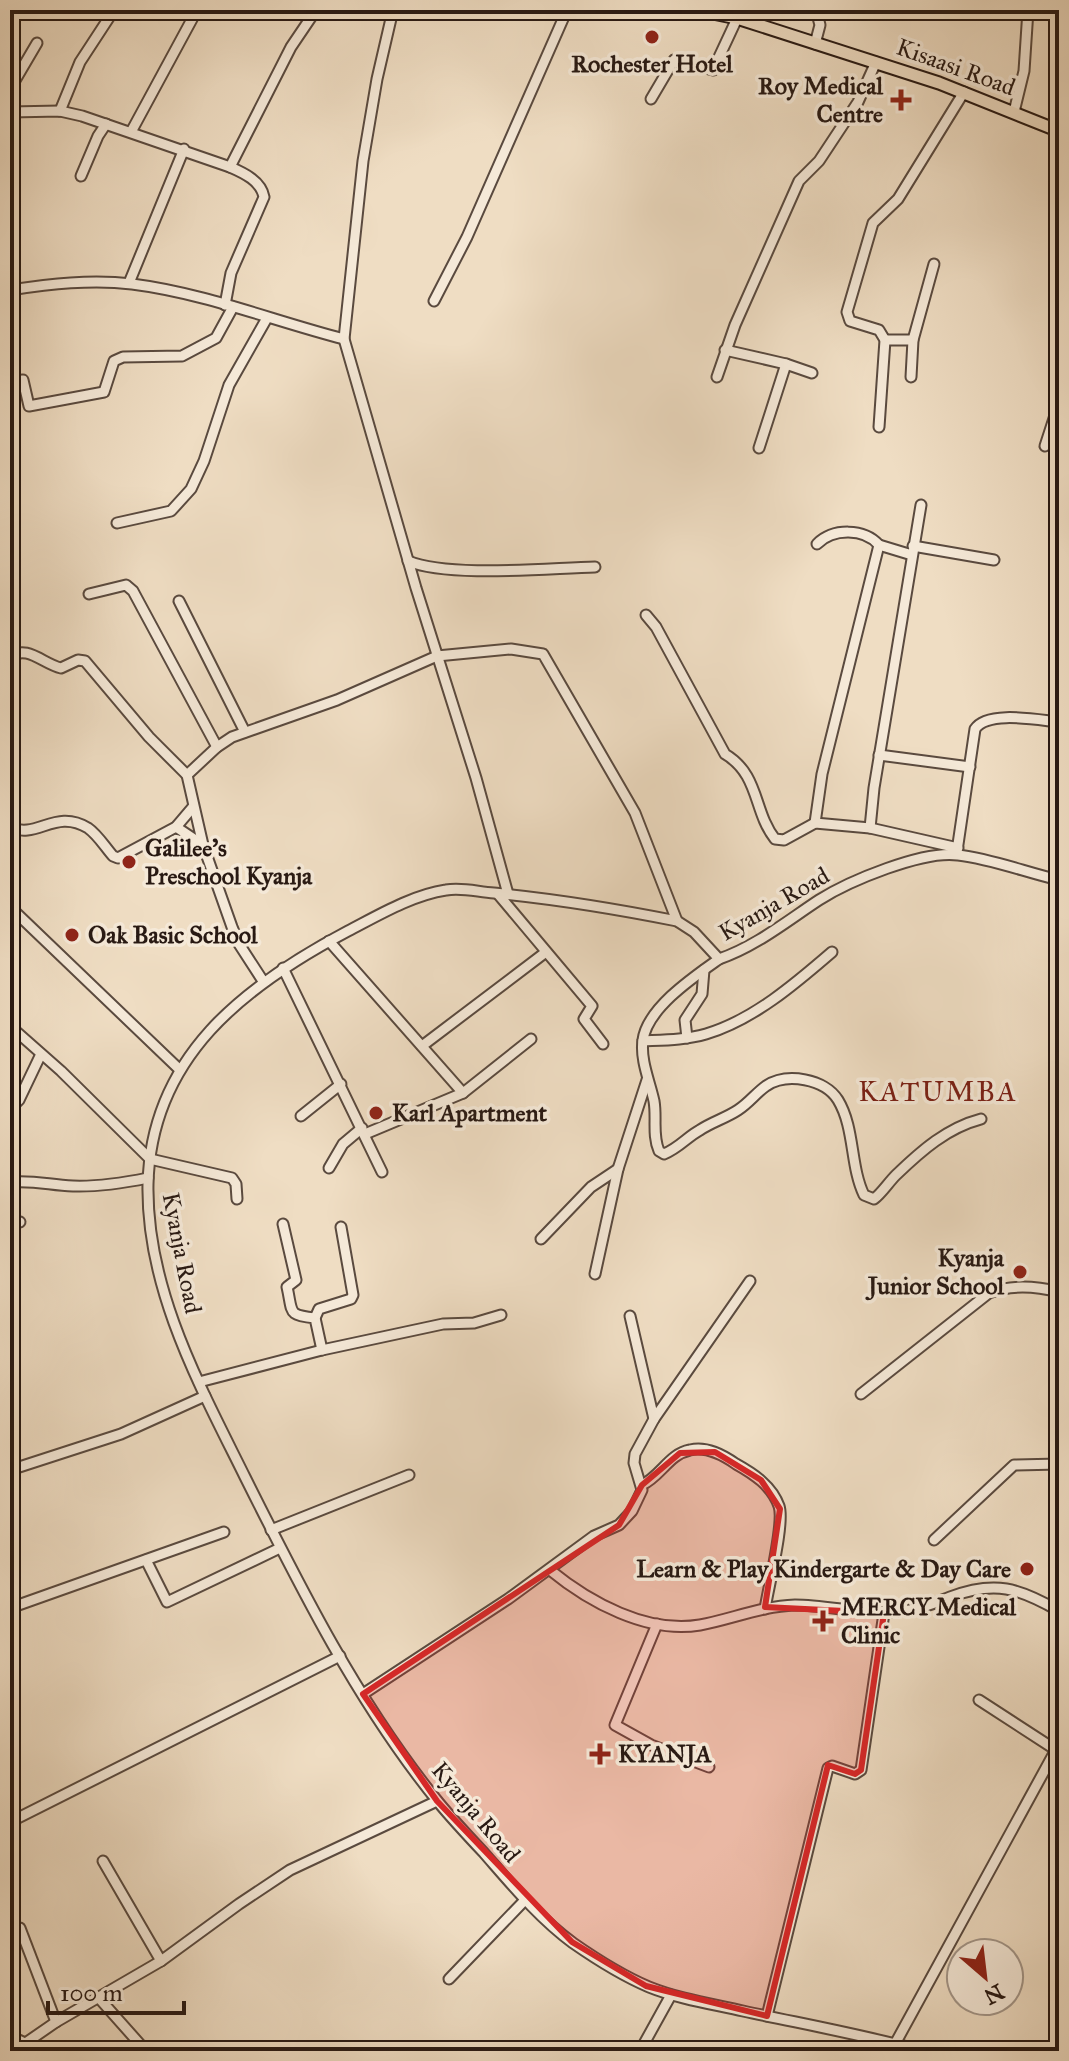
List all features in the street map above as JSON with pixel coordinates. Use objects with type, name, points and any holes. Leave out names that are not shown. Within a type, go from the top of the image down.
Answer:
[{"type":"main road","name":"Kisaasi Road","points":[[698,10],[739,14],[815,44],[964,92],[1059,131]]},
{"type":"street","points":[[60,111],[80,62],[114,10]]},
{"type":"street","points":[[131,132],[197,10]]},
{"type":"street","points":[[230,167],[291,47],[316,10]]},
{"type":"street","points":[[393,10],[365,147],[344,339],[408,561],[476,778],[503,894],[546,952],[592,1006],[584,1019],[603,1044]]},
{"type":"street","points":[[434,301],[467,237],[567,10]]},
{"type":"street","points":[[815,44],[820,25],[816,10]]},
{"type":"street","points":[[1014,112],[1024,71],[1028,10]]},
{"type":"street","points":[[651,99],[674,60],[713,70],[739,14]]},
{"type":"street","points":[[10,89],[37,43]]},
{"type":"street","points":[[717,377],[725,350],[799,181],[819,161],[858,102],[876,62]]},
{"type":"street","points":[[879,427],[885,340],[879,330],[850,321],[847,316],[873,223],[898,199],[964,92]]},
{"type":"street","points":[[10,112],[60,111],[184,149],[253,179],[261,187],[264,197],[231,273],[229,306],[216,338],[182,356],[123,357],[114,361],[104,392],[29,406],[23,380],[10,381]]},
{"type":"street","points":[[81,176],[106,124]]},
{"type":"street","points":[[129,283],[184,149]]},
{"type":"street","points":[[911,377],[913,340],[934,264]]},
{"type":"street","points":[[10,290],[60,283],[129,283],[168,290],[344,339]]},
{"type":"street","points":[[117,523],[171,511],[191,489],[204,461],[229,385],[267,318]]},
{"type":"street","points":[[885,340],[913,340]]},
{"type":"street","points":[[725,350],[812,373]]},
{"type":"street","points":[[759,448],[786,364]]},
{"type":"street","points":[[1045,446],[1059,403]]},
{"type":"street","points":[[870,828],[879,755],[921,505]]},
{"type":"street","points":[[817,544],[828,536],[854,533],[866,535],[879,545],[994,560]]},
{"type":"street","points":[[815,823],[822,774],[879,545]]},
{"type":"street","points":[[408,561],[423,567],[470,569],[595,567]]},
{"type":"street","points":[[89,594],[126,585],[133,591],[217,747]]},
{"type":"street","points":[[179,601],[245,732]]},
{"type":"street","points":[[646,615],[652,619],[725,754],[740,764],[748,777],[772,835],[784,840],[815,823],[870,828],[958,851],[975,729],[984,719],[1059,722]]},
{"type":"street","points":[[187,775],[217,747],[245,732],[337,700],[437,656],[511,649],[543,654],[635,813],[677,921]]},
{"type":"street","points":[[10,657],[26,651],[61,668],[78,660],[85,661],[149,737],[187,775],[203,845],[239,944],[263,981]]},
{"type":"street","points":[[879,755],[970,767]]},
{"type":"street","points":[[10,827],[26,832],[51,822],[76,824],[88,829],[118,858],[176,827],[193,807]]},
{"type":"street","points":[[176,827],[203,845]]},
{"type":"street","name":"Kyanja Road","points":[[923,2051],[671,1995],[646,1986],[572,1942],[525,1900],[437,1801],[383,1726],[340,1656],[280,1548],[205,1396],[166,1298],[150,1219],[150,1159],[157,1122],[179,1069],[224,1015],[263,981],[329,941],[432,893],[460,889],[677,921],[694,932],[719,959],[754,943],[854,881],[924,858],[958,851],[1059,880]]},
{"type":"street","points":[[10,907],[179,1069]]},
{"type":"street","points":[[329,941],[463,1093]]},
{"type":"street","points":[[422,1046],[546,952]]},
{"type":"street","points":[[643,1041],[704,1035],[727,1026],[794,984],[832,952]]},
{"type":"street","points":[[719,959],[663,1006],[649,1025],[643,1041],[659,1151],[664,1154],[680,1147],[697,1131],[737,1111],[775,1081],[807,1079],[826,1088],[837,1099],[843,1112],[858,1184],[867,1199],[874,1199],[898,1173],[946,1132],[981,1119]]},
{"type":"street","points":[[283,968],[382,1172]]},
{"type":"street","points":[[687,1038],[685,1020],[702,994],[704,970]]},
{"type":"street","points":[[10,1026],[150,1159],[232,1178],[236,1184],[237,1199]]},
{"type":"street","points":[[329,1168],[343,1144],[364,1131],[463,1093],[531,1039]]},
{"type":"street","points":[[10,1104],[14,1105],[19,1100],[41,1054]]},
{"type":"street","points":[[595,1274],[618,1169],[647,1080]]},
{"type":"street","points":[[301,1116],[341,1084]]},
{"type":"street","points":[[541,1239],[591,1187],[618,1169]]},
{"type":"street","points":[[10,1182],[34,1180],[70,1186],[108,1186],[148,1178]]},
{"type":"street","points":[[283,1224],[296,1280],[287,1287],[294,1314],[315,1318]]},
{"type":"street","points":[[322,1350],[315,1318],[319,1309],[351,1299],[353,1295],[341,1227]]},
{"type":"street","points":[[363,1694],[550,1570],[594,1536],[626,1519],[640,1495],[642,1485],[634,1463],[635,1454],[654,1419],[750,1281]]},
{"type":"street","points":[[861,1394],[989,1293],[1002,1288],[1025,1286],[1059,1292]]},
{"type":"street","points":[[199,1382],[322,1350],[443,1324],[474,1323],[501,1315]]},
{"type":"street","points":[[630,1316],[654,1419]]},
{"type":"street","points":[[10,1470],[121,1434],[205,1396]]},
{"type":"street","points":[[642,1485],[657,1477],[680,1453],[701,1449],[727,1458],[761,1480],[777,1501],[781,1517],[765,1609]]},
{"type":"street","points":[[934,1540],[1014,1465],[1059,1464]]},
{"type":"street","points":[[271,1530],[409,1475]]},
{"type":"street","points":[[10,1608],[224,1532]]},
{"type":"street","points":[[146,1560],[167,1602],[280,1548]]},
{"type":"street","points":[[550,1570],[582,1595],[657,1624],[690,1626],[765,1609],[799,1605],[884,1613],[909,1611],[973,1589],[997,1586],[1018,1590],[1059,1611]]},
{"type":"street","points":[[767,2016],[828,1768],[832,1766],[855,1774],[861,1770],[884,1613]]},
{"type":"street","points":[[657,1624],[615,1725],[651,1745],[709,1767]]},
{"type":"street","points":[[10,1822],[340,1656]]},
{"type":"street","points":[[895,2044],[1058,1747],[979,1700]]},
{"type":"street","points":[[14,2051],[56,2022],[161,1961],[290,1870],[437,1801]]},
{"type":"street","points":[[103,1861],[161,1961]]},
{"type":"street","points":[[449,1979],[525,1900]]},
{"type":"street","points":[[20,1928],[56,2022]]},
{"type":"street","points":[[640,2051],[671,1995]]},
{"type":"street","points":[[98,1997],[146,2051]]},
{"type":"street","points":[[10,2036],[25,2043]]},
{"type":"street","points":[[865,2051],[867,2038]]},
{"type":"highlighted area","points":[[715,1452],[761,1480],[780,1509],[765,1607],[884,1613],[861,1770],[855,1774],[828,1765],[767,2016],[646,1986],[572,1942],[437,1801],[363,1694],[619,1525],[642,1485],[680,1453]]},
{"type":"place","name":"Rochester Hotel","points":[[652,37]]},
{"type":"place","name":"Roy Medical Centre","points":[[901,100]]},
{"type":"place","name":"Galilee's Preschool Kyanja","points":[[129,862]]},
{"type":"place","name":"Oak Basic School","points":[[72,935]]},
{"type":"place","name":"Karl Apartment","points":[[376,1113]]},
{"type":"place","name":"Kyanja Junior School","points":[[1020,1272]]},
{"type":"place","name":"Learn & Play Kindergarte & Day Care","points":[[1027,1569]]},
{"type":"place","name":"MERCY Medical Clinic","points":[[823,1621]]},
{"type":"place","name":"KYANJA","points":[[600,1754]]},
{"type":"district","name":"KATUMBA","points":[[938,1091]]}]
